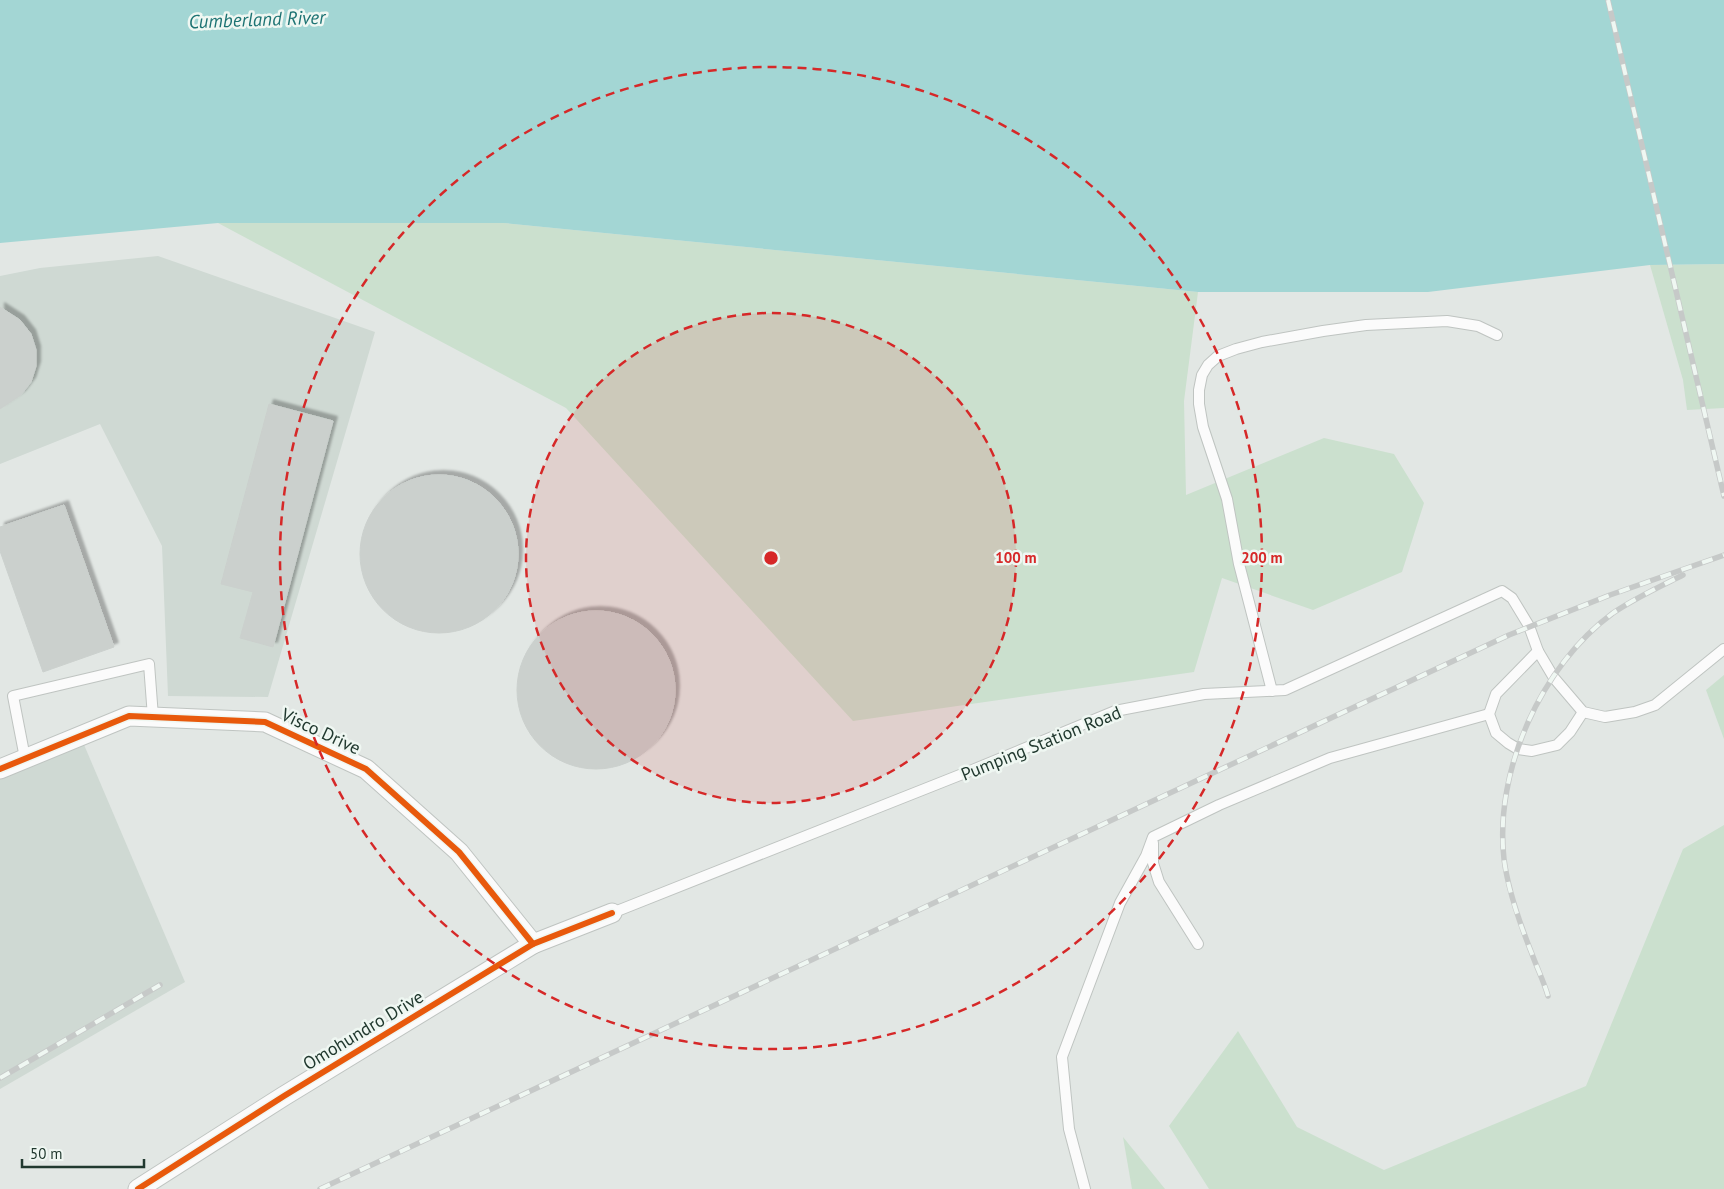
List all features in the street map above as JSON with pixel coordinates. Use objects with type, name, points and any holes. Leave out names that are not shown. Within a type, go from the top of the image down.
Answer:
[{"type":"street","name":"Visco Drive","points":[[0,769],[129,716],[265,722],[366,768],[459,852],[533,944]]},
{"type":"street","name":"Omohundro Drive","points":[[138,1189],[293,1091],[533,944],[612,913]]},
{"type":"lane","points":[[1272,691],[1259,635],[1239,564],[1227,499],[1203,427],[1198,404],[1198,390],[1202,375],[1208,365],[1218,356],[1236,348],[1323,331],[1366,325],[1447,321],[1478,326],[1497,335]]},
{"type":"lane","name":"Pumping Station Road","points":[[612,913],[970,771],[1115,711],[1204,694],[1285,690],[1502,591],[1512,598],[1529,626],[1538,651]]},
{"type":"lane","points":[[1583,712],[1570,732],[1556,745],[1532,751],[1518,749],[1496,733],[1489,714],[1496,694],[1538,651],[1554,678],[1583,712],[1605,717],[1635,712],[1655,705],[1724,649]]},
{"type":"lane","points":[[26,758],[13,696],[149,664],[154,717]]},
{"type":"lane","points":[[1086,1189],[1068,1129],[1062,1057],[1120,903],[1146,856],[1153,837],[1219,805],[1330,758],[1489,714]]},
{"type":"lane","points":[[1153,837],[1153,864],[1160,882],[1198,944]]},
{"type":"shaded area","points":[[158,256],[375,332],[268,697],[168,696],[162,546],[100,424],[0,464],[0,276],[40,268]]},
{"type":"shaded area","points":[[82,740],[185,982],[0,1089],[0,774]]},
{"type":"green space","points":[[218,223],[504,223],[1198,292],[1184,401],[1186,495],[1324,438],[1394,454],[1424,503],[1402,572],[1313,610],[1222,578],[1194,672],[853,721],[566,408]]},
{"type":"green space","points":[[1724,264],[1724,408],[1687,410],[1683,380],[1650,265]]},
{"type":"green space","points":[[1724,675],[1724,739],[1706,690]]},
{"type":"green space","points":[[1724,825],[1724,1189],[1209,1189],[1169,1126],[1238,1031],[1297,1127],[1384,1170],[1586,1086],[1683,849]]},
{"type":"green space","points":[[1123,1137],[1165,1189],[1132,1189]]},
{"type":"water","name":"Cumberland River","points":[[0,0],[1724,0],[1724,264],[1650,265],[1428,292],[1198,292],[504,223],[218,223],[0,243]]},
{"type":"building","points":[[0,307],[20,320],[31,334],[36,350],[36,366],[31,382],[21,395],[0,409]]},
{"type":"building","points":[[269,404],[333,421],[273,647],[240,638],[253,592],[221,584]]},
{"type":"building","points":[[439,475],[469,481],[483,488],[495,498],[505,510],[512,524],[518,554],[512,584],[505,598],[495,610],[483,620],[469,627],[439,633],[409,627],[395,620],[383,610],[373,598],[366,584],[360,554],[366,524],[373,510],[383,498],[395,488],[409,481]]},
{"type":"building","points":[[64,505],[114,647],[43,672],[0,551],[0,527]]},
{"type":"building","points":[[596,611],[626,617],[640,624],[652,634],[662,646],[669,660],[675,690],[669,720],[662,734],[652,746],[640,756],[626,763],[596,769],[566,763],[552,756],[540,746],[530,734],[523,720],[517,690],[523,660],[530,646],[540,634],[552,624],[566,617]]},
{"type":"railway","points":[[1608,0],[1724,496]]},
{"type":"railway","points":[[320,1189],[1509,635],[1610,595],[1724,555]]},
{"type":"railway","points":[[1548,996],[1515,907],[1504,859],[1503,825],[1507,791],[1515,756],[1528,723],[1544,691],[1564,661],[1587,635],[1613,613],[1683,575]]},
{"type":"railway","points":[[0,1078],[160,985]]},
{"type":"cycle path","points":[[0,769],[129,716],[265,722],[366,769],[459,852],[533,944]]},
{"type":"cycle path","points":[[138,1189],[284,1096],[533,944],[612,913]]}]
